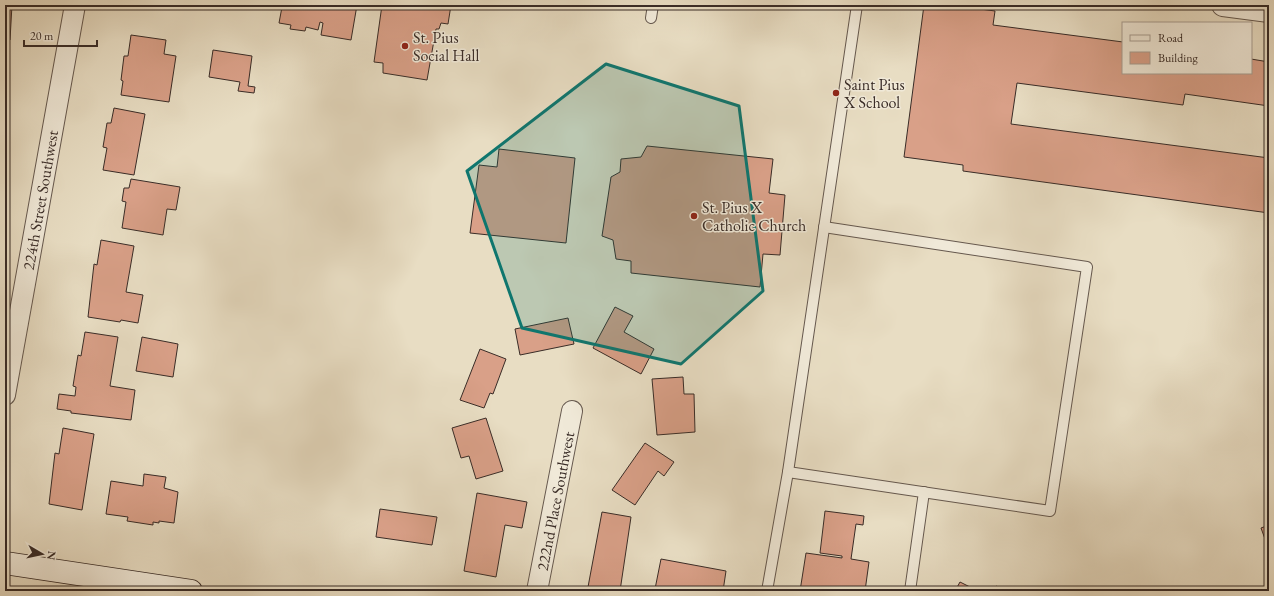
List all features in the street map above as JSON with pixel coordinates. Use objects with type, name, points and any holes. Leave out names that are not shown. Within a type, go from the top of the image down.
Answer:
[{"type":"main road","points":[[1223,5],[1269,11]]},
{"type":"main road","points":[[5,563],[191,591]]},
{"type":"street","name":"224th Street Southwest","points":[[5,395],[75,5]]},
{"type":"street","name":"222nd Place Southwest","points":[[537,591],[572,411]]},
{"type":"lane","points":[[651,18],[653,5]]},
{"type":"lane","points":[[767,591],[788,472],[858,5]]},
{"type":"lane","points":[[788,472],[1050,511],[1087,267],[824,227]]},
{"type":"lane","points":[[910,591],[924,492]]},
{"type":"highlighted area","points":[[606,64],[739,106],[763,291],[681,364],[522,328],[467,171]]},
{"type":"building","points":[[5,5],[12,5],[10,40],[6,40],[5,44]]},
{"type":"building","points":[[285,5],[357,5],[351,40],[321,35],[323,23],[320,22],[318,30],[306,27],[305,31],[290,29],[291,25],[279,23],[282,7],[285,7]]},
{"type":"building","name":"St. Pius Social Hall","points":[[382,5],[451,5],[448,24],[441,23],[439,29],[436,29],[427,80],[383,73],[383,63],[374,62]]},
{"type":"building","points":[[924,5],[951,5],[995,11],[993,25],[1122,42],[1122,74],[1252,74],[1252,59],[1269,62],[1269,106],[1185,94],[1183,105],[1017,83],[1011,124],[1269,158],[1269,213],[963,171],[963,165],[904,157]]},
{"type":"building","points":[[131,35],[166,40],[164,54],[176,56],[169,102],[121,95],[124,56],[128,56]]},
{"type":"building","points":[[213,50],[252,56],[248,86],[255,87],[254,93],[238,91],[240,82],[209,77]]},
{"type":"building","points":[[5,65],[8,66],[5,81]]},
{"type":"building","points":[[114,108],[145,114],[134,175],[103,170],[107,148],[103,147],[107,123],[111,123]]},
{"type":"building","name":"St. Pius X Catholic Church","points":[[647,146],[773,159],[769,193],[785,195],[780,255],[763,254],[760,287],[631,273],[631,261],[616,259],[613,240],[602,236],[611,177],[620,172],[621,159],[641,157]]},
{"type":"building","points":[[499,149],[575,158],[566,243],[470,233],[479,165],[497,167]]},
{"type":"building","points":[[131,179],[180,187],[176,210],[167,209],[163,235],[122,228],[126,202],[122,201],[124,188],[129,188]]},
{"type":"building","points":[[101,240],[134,246],[126,292],[143,295],[138,323],[88,317],[94,264],[97,265]]},
{"type":"building","points":[[615,307],[633,316],[624,332],[654,349],[641,374],[593,348]]},
{"type":"building","points":[[568,318],[574,344],[520,355],[515,329]]},
{"type":"building","points":[[85,332],[118,337],[110,386],[135,390],[131,420],[71,413],[71,411],[57,409],[59,394],[75,396],[76,387],[73,386],[78,355],[81,356]]},
{"type":"building","points":[[142,337],[178,344],[173,377],[136,371]]},
{"type":"building","points":[[480,349],[506,359],[493,394],[490,393],[484,408],[460,400]]},
{"type":"building","points":[[683,377],[684,394],[694,394],[695,432],[657,435],[652,379]]},
{"type":"building","points":[[486,418],[503,471],[476,479],[469,456],[461,458],[452,428]]},
{"type":"building","points":[[63,428],[94,434],[82,510],[49,504],[55,453],[59,454]]},
{"type":"building","points":[[645,443],[674,462],[664,476],[658,471],[635,505],[612,490]]},
{"type":"building","points":[[144,474],[166,477],[164,488],[178,492],[174,523],[159,521],[159,523],[153,522],[153,525],[127,521],[128,517],[106,514],[111,481],[143,486]]},
{"type":"building","points":[[477,493],[527,502],[522,528],[505,525],[496,577],[464,571]]},
{"type":"building","points":[[380,509],[437,517],[432,545],[376,537]]},
{"type":"building","points":[[825,511],[864,516],[863,525],[856,524],[851,559],[869,562],[865,591],[800,591],[806,553],[842,558],[842,556],[820,553]]},
{"type":"building","points":[[1269,511],[1269,523],[1265,512]]},
{"type":"building","points":[[602,512],[631,517],[620,591],[588,587]]},
{"type":"building","points":[[1269,525],[1269,550],[1261,528]]},
{"type":"building","points":[[661,559],[726,571],[723,591],[664,591],[655,589]]},
{"type":"building","points":[[960,582],[978,591],[955,591]]},
{"type":"building","points":[[996,586],[1006,591],[995,591]]},
{"type":"place","name":"St. Pius Social Hall","points":[[405,46]]},
{"type":"place","name":"Saint Pius X School","points":[[836,93]]},
{"type":"place","name":"St. Pius X Catholic Church","points":[[694,216]]}]
